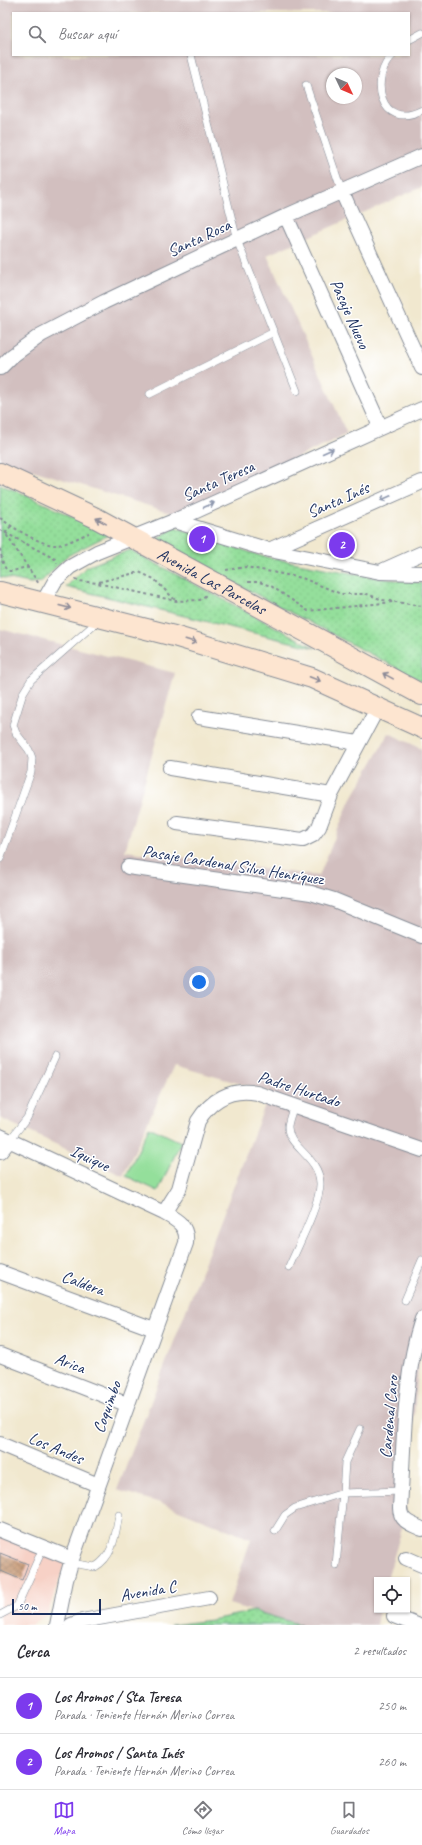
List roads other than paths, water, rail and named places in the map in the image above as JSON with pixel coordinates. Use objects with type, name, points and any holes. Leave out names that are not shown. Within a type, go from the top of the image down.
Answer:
[{"type":"street","name":"Santa Rosa","points":[[0,368],[12,356],[41,335],[104,302],[286,216],[422,156]]},
{"type":"street","points":[[342,192],[422,368]]},
{"type":"street","name":"Pasaje Nuevo","points":[[286,216],[380,428]]},
{"type":"street","name":"Santa Teresa","points":[[42,595],[54,581],[70,567],[98,552],[174,520],[422,409]]},
{"type":"street","name":"Avenida Las Parcelas","points":[[0,474],[69,504],[422,694]]},
{"type":"street","name":"Santa Inés","points":[[268,550],[422,482]]},
{"type":"street","points":[[174,520],[268,550],[380,572],[422,573]]},
{"type":"street","points":[[380,572],[422,553]]},
{"type":"street","points":[[0,592],[42,595],[103,617],[174,636],[312,678],[422,728]]},
{"type":"street","points":[[177,823],[303,840],[313,835],[318,827],[331,795],[378,707]]},
{"type":"street","points":[[199,718],[358,743]]},
{"type":"street","points":[[170,768],[331,795]]},
{"type":"street","name":"Pasaje Cardenal Silva Henríquez","points":[[128,867],[311,893],[334,900],[422,936]]},
{"type":"street","name":"Padre Hurtado","points":[[164,1213],[179,1189],[198,1121],[204,1112],[214,1102],[228,1094],[244,1091],[257,1093],[422,1150]]},
{"type":"street","points":[[0,1152],[5,1139]]},
{"type":"street","name":"Iquique","points":[[5,1139],[164,1213]]},
{"type":"street","name":"Coquimbo","points":[[57,1625],[71,1561],[186,1239],[185,1230],[180,1223],[164,1213]]},
{"type":"street","name":"Caldera","points":[[0,1272],[154,1329]]},
{"type":"street","name":"Cardenal Caro","points":[[422,1319],[413,1357],[407,1405],[400,1511],[403,1518],[410,1524],[422,1529]]},
{"type":"street","name":"Arica","points":[[0,1355],[126,1404]]},
{"type":"street","name":"Los Andes","points":[[0,1444],[98,1485]]},
{"type":"street","points":[[0,1530],[71,1561]]},
{"type":"street","points":[[406,1558],[422,1565]]},
{"type":"street","name":"Avenida C","points":[[71,1625],[82,1621],[209,1598]]},
{"type":"street","points":[[394,1616],[417,1625]]},
{"type":"lane","points":[[410,39],[422,33]]},
{"type":"lane","points":[[191,56],[237,240],[297,391]]},
{"type":"lane","points":[[391,56],[382,71],[381,90],[384,101],[391,112],[400,116],[414,114],[422,110]]},
{"type":"lane","points":[[306,85],[342,192]]},
{"type":"lane","points":[[150,394],[274,332]]},
{"type":"lane","points":[[0,859],[31,772],[32,758],[29,750],[16,733],[13,725],[23,693],[31,680],[103,617]]},
{"type":"lane","points":[[5,1139],[27,1118],[55,1057]]},
{"type":"lane","points":[[289,1267],[320,1193],[318,1170],[310,1158],[295,1144],[289,1134],[288,1126],[294,1105]]},
{"type":"lane","points":[[405,1300],[422,1260]]},
{"type":"lane","points":[[336,1565],[345,1462],[360,1429]]},
{"type":"lane","points":[[275,1531],[285,1515],[295,1508],[343,1493],[401,1491]]},
{"type":"lane","points":[[71,1561],[95,1567],[106,1559],[114,1539],[119,1516]]},
{"type":"lane","points":[[0,1615],[17,1606],[43,1548]]},
{"type":"place","name":"Los Aromos / Sta Teresa","points":[[202,539]]},
{"type":"place","name":"Los Aromos / Santa Inés","points":[[342,545]]}]
